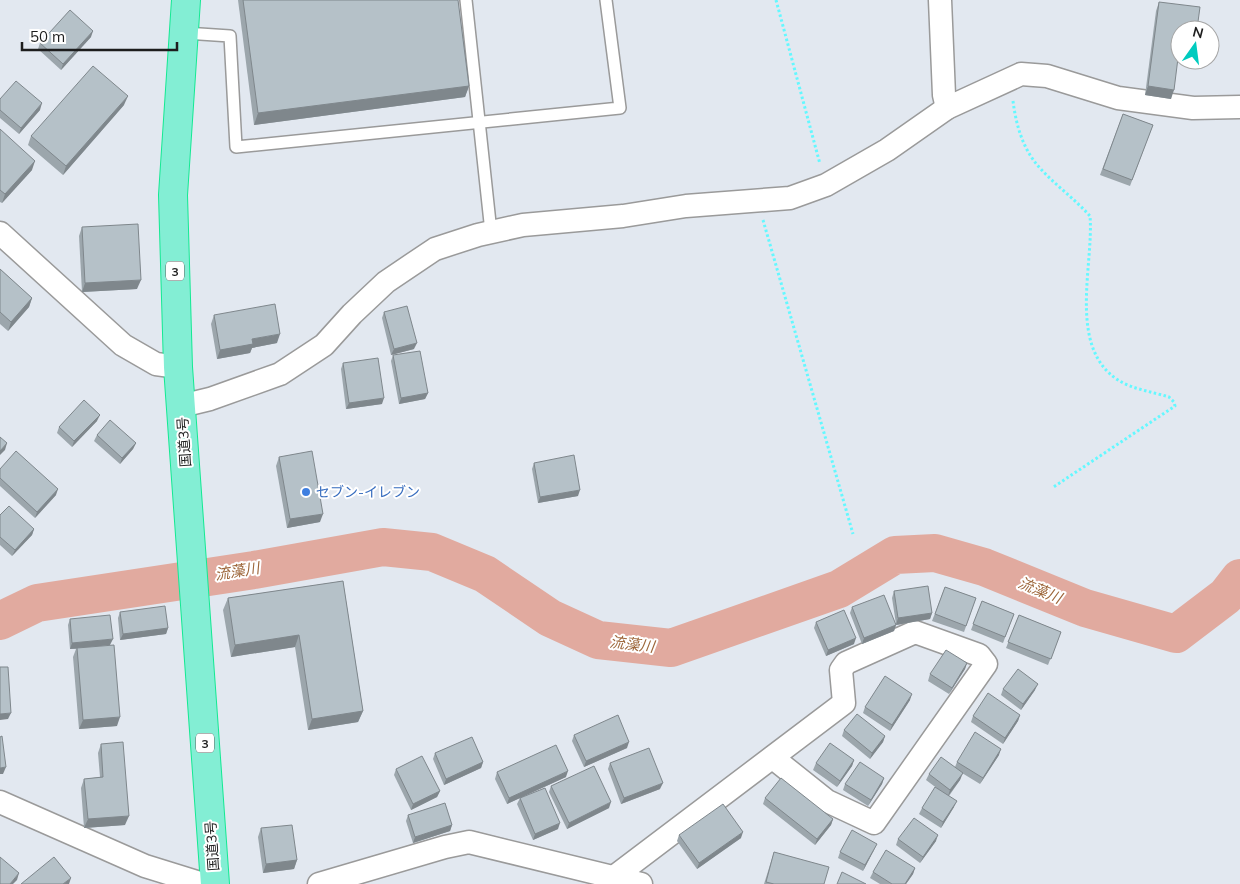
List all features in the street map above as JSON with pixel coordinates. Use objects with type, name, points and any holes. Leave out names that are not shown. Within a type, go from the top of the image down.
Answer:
[{"type":"highway","name":"国道3号","points":[[186,0],[174,195],[178,367],[215,884]]},
{"type":"street","points":[[940,0],[944,95],[947,108]]},
{"type":"street","points":[[181,406],[210,399],[280,374],[324,345],[352,314],[394,276],[435,249],[491,232],[524,225],[624,216],[686,206],[790,198],[826,185],[887,150],[947,108],[1021,74],[1047,76],[1118,98],[1194,108],[1240,107]]},
{"type":"street","points":[[0,233],[124,345],[156,364],[178,367]]},
{"type":"street","points":[[614,877],[844,703],[841,670],[846,663],[915,632],[979,654],[986,664],[874,823],[827,800],[773,758]]},
{"type":"street","points":[[0,802],[144,866],[203,884]]},
{"type":"street","points":[[319,884],[445,847],[469,842],[641,884]]},
{"type":"lane","points":[[466,0],[491,232]]},
{"type":"lane","points":[[185,33],[230,36],[236,148],[620,108],[606,0]]},
{"type":"path","points":[[776,0],[826,185]]},
{"type":"path","points":[[1007,79],[1016,122],[1027,149],[1040,168],[1090,216],[1086,314],[1099,360],[1120,381],[1169,398],[1174,402],[1175,406],[1052,488]]},
{"type":"path","points":[[758,201],[853,534]]},
{"type":"building","points":[[243,0],[458,0],[469,86],[258,113]]},
{"type":"building","points":[[1159,2],[1200,7],[1198,20],[1170,20],[1170,70],[1176,70],[1174,90],[1148,86]]},
{"type":"building","points":[[70,10],[93,31],[63,64],[40,43]]},
{"type":"building","points":[[93,66],[128,96],[66,166],[31,136]]},
{"type":"building","points":[[16,81],[42,103],[21,128],[0,110],[0,99]]},
{"type":"building","points":[[1123,114],[1153,125],[1132,180],[1103,169]]},
{"type":"building","points":[[0,129],[35,161],[5,194],[0,190]]},
{"type":"building","points":[[138,224],[141,280],[85,283],[82,227]]},
{"type":"building","points":[[0,269],[32,298],[11,322],[0,312]]},
{"type":"building","points":[[275,304],[280,334],[252,339],[253,344],[220,350],[214,315]]},
{"type":"building","points":[[407,306],[417,343],[394,349],[384,312]]},
{"type":"building","points":[[420,351],[428,393],[401,398],[393,355]]},
{"type":"building","points":[[378,358],[384,398],[349,403],[343,363]]},
{"type":"building","points":[[84,400],[100,415],[74,441],[59,427]]},
{"type":"building","points":[[110,420],[136,443],[122,458],[97,435]]},
{"type":"building","points":[[0,437],[7,443],[0,451]]},
{"type":"building","points":[[16,451],[58,489],[37,512],[0,478],[0,469]]},
{"type":"building","points":[[312,451],[323,514],[290,519],[279,457]]},
{"type":"building","points":[[574,455],[580,490],[540,497],[534,463]]},
{"type":"building","points":[[9,506],[34,529],[15,550],[0,537],[0,515]]},
{"type":"building","points":[[343,581],[363,711],[312,719],[299,635],[235,645],[228,598]]},
{"type":"building","points":[[928,586],[932,613],[898,618],[894,591]]},
{"type":"building","points":[[945,587],[976,598],[966,626],[935,614]]},
{"type":"building","points":[[884,595],[896,625],[864,638],[852,607]]},
{"type":"building","points":[[982,601],[1014,614],[1005,637],[973,624]]},
{"type":"building","points":[[165,606],[168,628],[123,634],[120,612]]},
{"type":"building","points":[[844,610],[856,638],[828,650],[816,622]]},
{"type":"building","points":[[110,615],[113,639],[72,643],[70,619]]},
{"type":"building","points":[[1019,615],[1061,632],[1051,659],[1008,642]]},
{"type":"building","points":[[114,645],[120,717],[83,720],[77,648]]},
{"type":"building","points":[[946,650],[967,663],[952,688],[930,674]]},
{"type":"building","points":[[0,667],[8,667],[11,713],[0,714]]},
{"type":"building","points":[[1018,669],[1038,684],[1023,704],[1003,689]]},
{"type":"building","points":[[885,676],[912,694],[892,725],[865,707]]},
{"type":"building","points":[[988,693],[1020,715],[1005,738],[973,716]]},
{"type":"building","points":[[857,714],[885,736],[872,753],[844,730]]},
{"type":"building","points":[[618,715],[629,742],[586,761],[574,735]]},
{"type":"building","points":[[975,732],[1001,749],[983,778],[957,762]]},
{"type":"building","points":[[2,736],[6,767],[0,768],[0,737]]},
{"type":"building","points":[[472,737],[483,762],[446,779],[435,753]]},
{"type":"building","points":[[123,742],[129,816],[88,819],[84,779],[103,777],[101,744]]},
{"type":"building","points":[[830,743],[854,760],[840,781],[816,763]]},
{"type":"building","points":[[556,745],[568,771],[509,798],[497,772]]},
{"type":"building","points":[[649,748],[663,783],[624,798],[610,763]]},
{"type":"building","points":[[422,756],[440,791],[413,804],[396,769]]},
{"type":"building","points":[[941,757],[963,773],[950,790],[929,774]]},
{"type":"building","points":[[860,762],[884,778],[871,800],[845,784]]},
{"type":"building","points":[[594,766],[611,802],[569,823],[551,786]]},
{"type":"building","points":[[781,778],[833,819],[817,839],[765,798]]},
{"type":"building","points":[[935,787],[957,801],[943,822],[922,808]]},
{"type":"building","points":[[545,788],[560,823],[535,834],[520,798]]},
{"type":"building","points":[[445,803],[452,825],[415,837],[408,815]]},
{"type":"building","points":[[723,804],[743,832],[699,863],[679,835]]},
{"type":"building","points":[[914,818],[938,835],[923,857],[898,839]]},
{"type":"building","points":[[292,825],[297,860],[266,864],[261,828]]},
{"type":"building","points":[[852,830],[877,844],[865,865],[840,852]]},
{"type":"building","points":[[886,850],[915,868],[905,884],[892,884],[873,872]]},
{"type":"building","points":[[774,852],[829,867],[824,884],[774,884],[766,882]]},
{"type":"building","points":[[0,857],[19,873],[10,884],[0,884]]},
{"type":"building","points":[[54,857],[71,878],[63,884],[21,884]]},
{"type":"building","points":[[842,872],[866,884],[837,884]]},
{"type":"waterway","name":"流藻川","points":[[0,621],[37,603],[254,570],[383,547],[432,552],[485,574],[550,618],[598,640],[671,648],[839,589],[895,555],[935,553],[984,567],[1085,608],[1176,634],[1226,596],[1240,578]]},
{"type":"place","name":"セブン-イレブン","points":[[306,492]]}]
